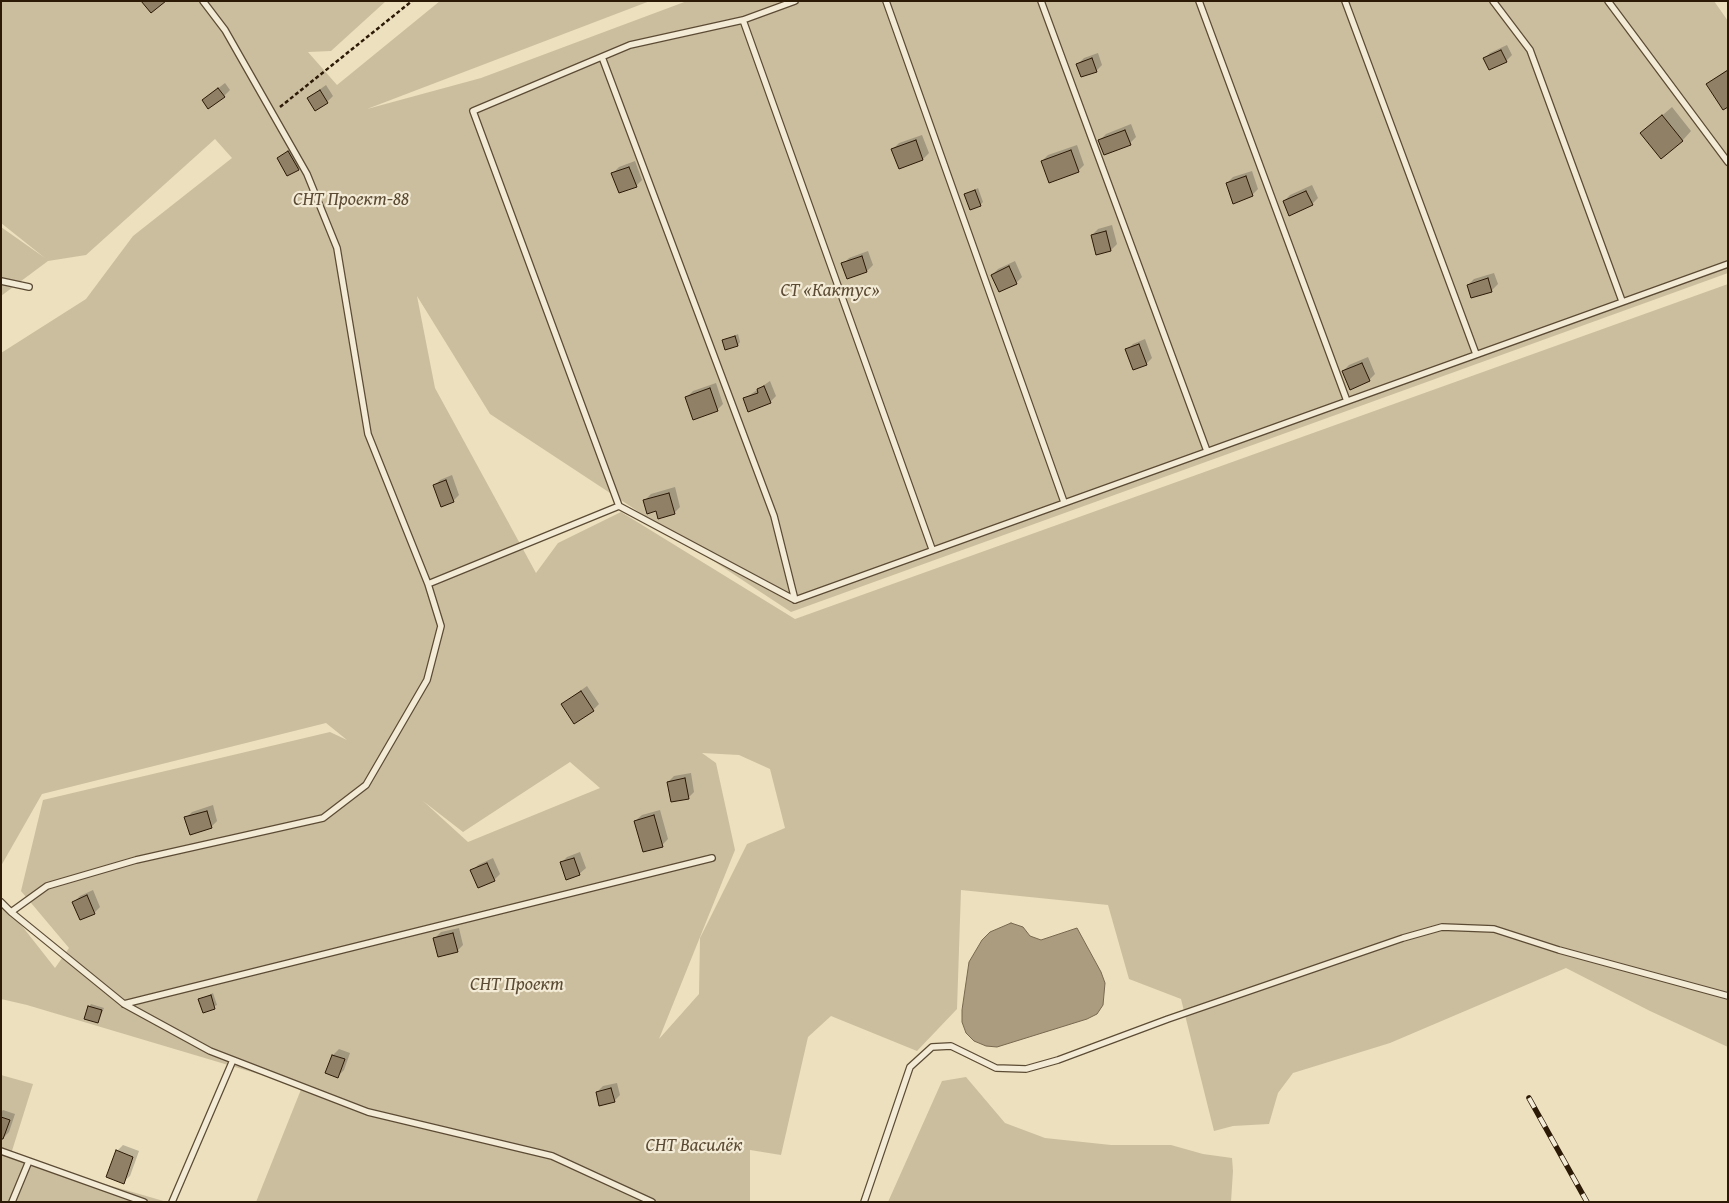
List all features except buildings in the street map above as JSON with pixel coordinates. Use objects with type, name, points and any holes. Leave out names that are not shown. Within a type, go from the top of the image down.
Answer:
[{"type":"lane","points":[[10,912],[47,886],[136,860],[323,818],[366,785],[428,680],[441,626],[428,584],[368,434],[337,248],[307,174],[225,30],[203,1]]},
{"type":"lane","points":[[795,1],[743,20],[630,45],[472,111],[619,506],[795,600],[932,549],[1728,264]]},
{"type":"lane","points":[[886,1],[1064,502]]},
{"type":"lane","points":[[1041,1],[1207,451]]},
{"type":"lane","points":[[1199,1],[1346,401]]},
{"type":"lane","points":[[1345,1],[1476,354]]},
{"type":"lane","points":[[1492,1],[1530,50],[1622,302]]},
{"type":"lane","points":[[1608,1],[1728,162]]},
{"type":"lane","points":[[743,20],[932,549]]},
{"type":"lane","points":[[602,57],[774,516],[795,600]]},
{"type":"lane","points":[[1,281],[29,287]]},
{"type":"lane","points":[[428,584],[619,506]]},
{"type":"lane","points":[[124,1004],[712,858]]},
{"type":"lane","points":[[1,902],[10,912],[124,1004],[210,1051],[368,1112],[552,1156],[652,1202]]},
{"type":"lane","points":[[864,1202],[910,1067],[932,1047],[951,1046],[996,1068],[1026,1069],[1058,1060],[1168,1019],[1403,938],[1442,927],[1494,929],[1559,950],[1728,996]]},
{"type":"lane","points":[[172,1202],[233,1060]]},
{"type":"lane","points":[[1,1151],[144,1202]]},
{"type":"lane","points":[[12,1202],[29,1161]]},
{"type":"path","points":[[273,112],[412,1]]},
{"type":"green space","points":[[1,1],[386,1],[331,51],[308,52],[337,85],[440,1],[650,1],[367,109],[481,78],[687,1],[1714,1],[1728,21],[1728,273],[791,612],[490,414],[417,296],[435,388],[536,573],[558,543],[621,512],[795,619],[1728,284],[1728,1047],[1650,1011],[1566,968],[1390,1043],[1293,1073],[1278,1093],[1269,1124],[1233,1126],[1214,1131],[1181,999],[1129,979],[1108,905],[961,890],[957,1009],[917,1051],[831,1016],[808,1037],[781,1155],[750,1150],[750,1202],[256,1202],[302,1087],[27,1005],[1,999],[1,904],[11,912],[55,968],[69,948],[21,891],[43,800],[330,732],[347,740],[326,723],[42,794],[1,866],[1,353],[86,299],[133,236],[232,158],[215,139],[86,255],[48,261],[1,296],[1,227],[45,258],[1,223]],"holes":[[[702,753],[739,755],[770,769],[785,828],[747,844],[700,938],[699,994],[659,1039],[735,850],[716,763]],[[570,762],[600,788],[468,842],[423,801],[463,832]]]},
{"type":"green space","points":[[1,1075],[33,1084],[11,1154],[39,1165],[167,1202],[1,1202]]},
{"type":"green space","points":[[966,1077],[1005,1123],[1045,1138],[1111,1145],[1171,1145],[1203,1154],[1232,1158],[1231,1202],[888,1202],[942,1081]]},
{"type":"shaded area","points":[[1011,923],[1023,927],[1030,936],[1041,940],[1077,928],[1105,983],[1103,1005],[1097,1014],[1087,1019],[997,1047],[986,1046],[974,1041],[966,1033],[962,1022],[969,962],[982,940],[990,932]]},
{"type":"railway","points":[[1529,1098],[1587,1202]]},
{"type":"park label","name":"СНТ Проект-88","points":[[351,200]]},
{"type":"park label","name":"СТ «Кактус»","points":[[830,291]]},
{"type":"park label","name":"СНТ Проект","points":[[517,985]]},
{"type":"park label","name":"СНТ Василёк","points":[[694,1146]]}]
